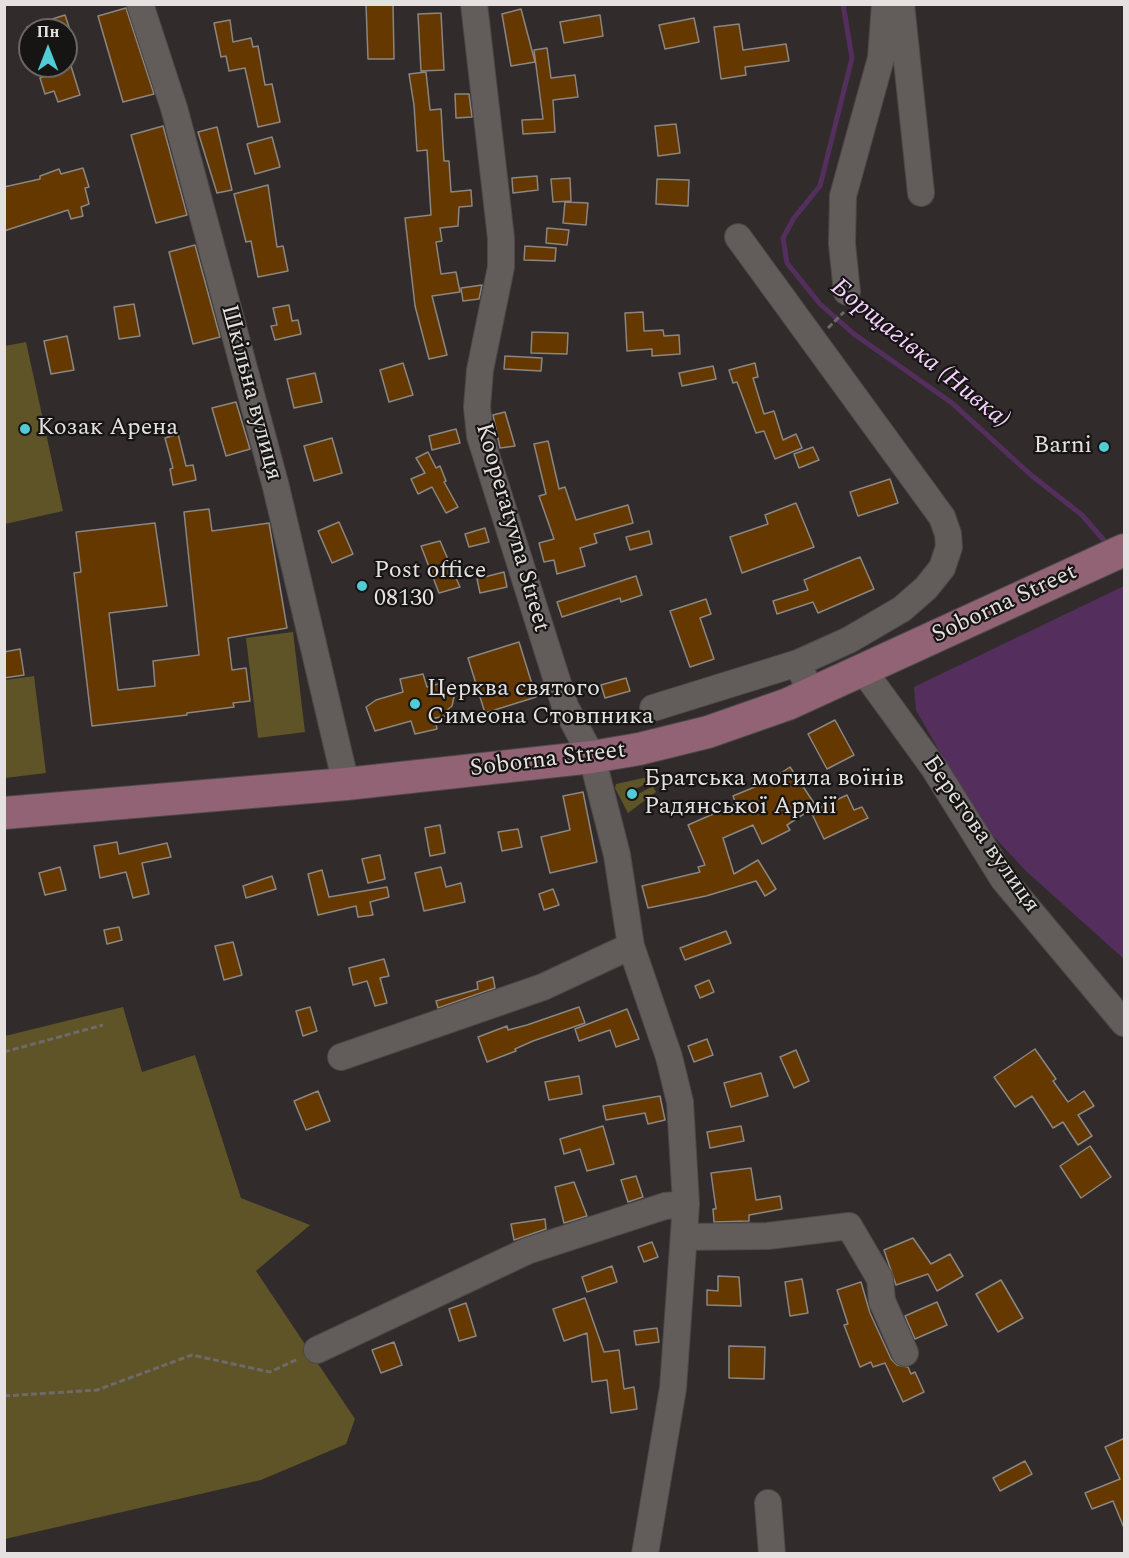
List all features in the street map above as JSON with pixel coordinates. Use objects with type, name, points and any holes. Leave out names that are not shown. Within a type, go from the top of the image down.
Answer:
[{"type":"main road","name":"Soborna Street","points":[[4,813],[346,784],[592,757],[639,749],[708,732],[811,694],[1125,550]]},
{"type":"street","name":"Шкільна вулиця","points":[[140,4],[174,108],[276,487],[346,784]]},
{"type":"street","name":"Kooperatyvna Street","points":[[474,4],[501,238],[501,267],[480,370],[477,407],[480,436],[566,706],[592,757],[617,855],[631,946],[669,1057],[680,1102],[686,1204],[673,1388],[645,1554]]},
{"type":"street","points":[[846,301],[842,244],[843,196],[881,58],[885,4]]},
{"type":"street","points":[[901,4],[921,193]]},
{"type":"street","points":[[653,708],[798,663],[858,634],[902,609],[926,588],[942,568],[949,547],[948,534],[942,518],[738,237]]},
{"type":"street","points":[[798,663],[811,694]]},
{"type":"street","name":"Берегова вулиця","points":[[863,670],[934,768],[1004,880],[1125,1023]]},
{"type":"street","points":[[341,1057],[543,987],[631,946]]},
{"type":"street","points":[[317,1350],[527,1251],[665,1206],[686,1204]]},
{"type":"street","points":[[684,1237],[768,1236],[849,1226],[880,1279],[882,1301],[905,1353]]},
{"type":"street","points":[[768,1503],[772,1554]]},
{"type":"path","points":[[833,324],[846,301]]},
{"type":"path","points":[[4,1052],[103,1025]]},
{"type":"path","points":[[4,1396],[97,1390],[192,1355],[270,1372],[317,1350]]},
{"type":"shaded area","name":"Козак Арена","points":[[26,342],[63,511],[5,524],[5,346]]},
{"type":"shaded area","points":[[1124,586],[1124,959],[1027,872],[979,821],[916,710],[914,687]]},
{"type":"shaded area","points":[[293,632],[305,732],[258,738],[246,638]]},
{"type":"shaded area","points":[[34,676],[46,773],[5,778],[5,680]]},
{"type":"shaded area","points":[[648,777],[651,782],[628,792],[631,798],[653,786],[656,792],[628,813],[615,788],[616,784]]},
{"type":"shaded area","points":[[123,1007],[142,1072],[195,1055],[241,1198],[310,1225],[256,1271],[355,1419],[346,1444],[261,1480],[5,1539],[5,1036]]},
{"type":"building","points":[[366,4],[393,4],[394,59],[368,59]]},
{"type":"building","points":[[126,8],[154,94],[123,102],[98,16]]},
{"type":"building","points":[[521,9],[535,62],[511,66],[502,14]]},
{"type":"building","points":[[441,13],[444,70],[421,71],[418,14]]},
{"type":"building","points":[[600,15],[603,36],[564,43],[560,22]]},
{"type":"building","points":[[694,18],[699,42],[665,49],[659,25]]},
{"type":"building","points":[[230,20],[233,42],[251,38],[253,47],[258,46],[265,85],[272,84],[280,122],[258,127],[245,68],[229,71],[226,56],[221,57],[214,23]]},
{"type":"building","points":[[739,24],[743,50],[786,44],[789,61],[745,67],[746,75],[721,79],[714,27]]},
{"type":"building","points":[[547,48],[551,78],[575,75],[578,97],[553,100],[555,132],[523,134],[522,120],[543,119],[534,50]]},
{"type":"building","points":[[426,72],[430,110],[441,109],[444,161],[449,161],[451,192],[471,190],[472,206],[459,207],[458,226],[440,228],[442,241],[436,242],[441,274],[456,272],[460,292],[432,296],[447,355],[429,359],[415,306],[405,218],[431,215],[427,150],[417,151],[409,74]]},
{"type":"building","points":[[40,78],[75,78],[80,95],[58,102],[54,91],[45,94]]},
{"type":"building","points":[[455,94],[469,94],[472,117],[456,118]]},
{"type":"building","points":[[676,124],[680,153],[658,156],[655,126]]},
{"type":"building","points":[[163,126],[187,215],[156,223],[131,135]]},
{"type":"building","points":[[217,127],[232,190],[217,193],[198,132]]},
{"type":"building","points":[[272,137],[280,167],[255,174],[247,144]]},
{"type":"building","points":[[83,168],[89,187],[85,188],[89,204],[81,207],[83,216],[71,219],[68,210],[4,231],[4,187],[40,179],[40,176],[59,169],[61,174]]},
{"type":"building","points":[[537,176],[538,190],[513,193],[512,178]]},
{"type":"building","points":[[570,178],[571,201],[553,202],[551,179]]},
{"type":"building","points":[[657,179],[689,180],[688,206],[656,204]]},
{"type":"building","points":[[268,185],[277,247],[283,246],[288,271],[258,277],[251,241],[246,242],[234,194]]},
{"type":"building","points":[[565,202],[588,203],[586,225],[563,223]]},
{"type":"building","points":[[547,228],[569,230],[567,245],[546,243]]},
{"type":"building","points":[[195,245],[220,337],[193,344],[169,252]]},
{"type":"building","points":[[525,246],[556,248],[555,261],[524,260]]},
{"type":"building","points":[[482,285],[479,299],[463,301],[461,288]]},
{"type":"building","points":[[134,304],[140,336],[119,339],[114,307]]},
{"type":"building","points":[[289,305],[292,321],[298,320],[301,334],[275,340],[271,326],[277,325],[273,308]]},
{"type":"building","points":[[643,312],[644,331],[663,330],[664,336],[679,335],[680,354],[652,356],[652,349],[627,351],[625,313]]},
{"type":"building","points":[[532,332],[568,333],[567,354],[531,353]]},
{"type":"building","points":[[67,336],[74,370],[51,374],[44,341]]},
{"type":"building","points":[[505,356],[542,358],[541,371],[504,369]]},
{"type":"building","points":[[403,363],[413,395],[389,402],[380,370]]},
{"type":"building","points":[[755,363],[758,377],[753,378],[764,414],[774,411],[783,440],[796,434],[802,448],[775,459],[764,431],[756,433],[737,382],[733,383],[729,370]]},
{"type":"building","points":[[713,366],[716,379],[682,386],[679,373]]},
{"type":"building","points":[[315,373],[322,402],[294,408],[287,379]]},
{"type":"building","points":[[236,402],[250,449],[226,456],[212,408]]},
{"type":"building","points":[[505,412],[515,446],[500,448],[493,415]]},
{"type":"building","points":[[456,429],[460,443],[432,450],[429,436]]},
{"type":"building","points":[[178,434],[186,466],[193,465],[196,480],[173,485],[170,469],[173,468],[165,438]]},
{"type":"building","points":[[332,438],[342,473],[314,481],[304,446]]},
{"type":"building","points":[[548,441],[559,489],[565,487],[576,520],[628,505],[633,523],[594,534],[597,543],[580,548],[585,566],[557,574],[554,560],[544,562],[539,543],[554,539],[539,496],[546,494],[534,444]]},
{"type":"building","points":[[813,447],[819,460],[799,468],[794,454]]},
{"type":"building","points":[[428,452],[436,468],[440,466],[446,481],[444,482],[458,507],[446,513],[432,487],[418,494],[411,479],[425,473],[416,458]]},
{"type":"building","points":[[890,479],[898,503],[858,516],[850,492]]},
{"type":"building","points":[[796,503],[814,547],[742,573],[730,537],[768,524],[765,515]]},
{"type":"building","points":[[209,509],[212,531],[269,523],[287,628],[228,638],[232,670],[246,668],[250,701],[233,703],[234,707],[187,713],[187,715],[92,726],[74,573],[81,572],[76,532],[155,523],[167,606],[109,613],[118,690],[155,686],[153,661],[199,655],[184,512]]},
{"type":"building","points":[[339,522],[353,554],[332,563],[318,531]]},
{"type":"building","points":[[485,528],[489,542],[469,547],[465,534]]},
{"type":"building","points":[[649,531],[652,544],[630,550],[626,537]]},
{"type":"building","points":[[440,541],[460,587],[439,593],[421,546]]},
{"type":"building","points":[[860,557],[874,589],[818,613],[813,602],[777,614],[773,601],[808,590],[804,580]]},
{"type":"building","points":[[504,572],[507,587],[480,593],[477,579]]},
{"type":"building","points":[[636,576],[642,595],[621,602],[620,598],[562,617],[557,602]]},
{"type":"building","points":[[706,599],[711,614],[700,618],[714,659],[690,667],[670,611]]},
{"type":"building","points":[[519,642],[536,697],[485,713],[468,658]]},
{"type":"building","points":[[20,649],[24,675],[4,678],[4,652]]},
{"type":"building","name":"Церква святого Симеона Стовпника","points":[[423,674],[427,687],[442,683],[444,689],[454,697],[452,706],[446,711],[446,716],[435,718],[437,729],[415,734],[411,721],[375,731],[366,707],[376,700],[403,692],[400,679]]},
{"type":"building","points":[[626,678],[630,691],[605,698],[601,685]]},
{"type":"building","points":[[835,720],[854,755],[827,769],[808,734]]},
{"type":"building","points":[[790,767],[816,806],[787,825],[790,830],[762,844],[753,825],[723,838],[734,874],[758,860],[776,889],[765,896],[756,881],[706,896],[648,908],[642,886],[700,872],[698,867],[705,865],[688,825],[736,804],[733,796],[769,781]]},
{"type":"building","points":[[583,792],[597,862],[550,873],[541,837],[570,830],[563,796]]},
{"type":"building","points":[[847,795],[854,810],[862,807],[868,818],[824,839],[811,812]]},
{"type":"building","points":[[440,825],[445,853],[430,856],[425,828]]},
{"type":"building","points":[[518,829],[522,847],[502,851],[498,832]]},
{"type":"building","points":[[117,842],[119,854],[167,843],[171,857],[142,863],[149,894],[133,898],[126,872],[100,878],[94,846]]},
{"type":"building","points":[[380,855],[385,879],[368,883],[362,859]]},
{"type":"building","points":[[60,867],[66,890],[45,895],[39,873]]},
{"type":"building","points":[[441,867],[446,887],[461,883],[465,902],[424,911],[415,873]]},
{"type":"building","points":[[322,870],[329,897],[387,887],[389,897],[370,902],[373,915],[358,917],[356,906],[318,915],[308,874]]},
{"type":"building","points":[[272,876],[276,889],[246,898],[243,886]]},
{"type":"building","points":[[553,889],[559,905],[544,910],[539,894]]},
{"type":"building","points":[[119,927],[122,940],[107,944],[104,930]]},
{"type":"building","points":[[726,931],[731,943],[685,960],[680,948]]},
{"type":"building","points":[[233,942],[242,975],[224,980],[215,946]]},
{"type":"building","points":[[384,959],[389,976],[380,978],[387,1003],[375,1006],[367,981],[353,985],[349,968]]},
{"type":"building","points":[[493,977],[495,988],[438,1008],[436,1001],[478,989],[477,982]]},
{"type":"building","points":[[709,980],[714,992],[700,998],[695,986]]},
{"type":"building","points":[[310,1007],[317,1031],[303,1036],[296,1011]]},
{"type":"building","points":[[579,1007],[585,1023],[533,1041],[515,1049],[516,1051],[487,1062],[478,1037],[507,1026],[508,1030],[527,1025]]},
{"type":"building","points":[[627,1009],[639,1039],[616,1047],[610,1030],[579,1041],[575,1029]]},
{"type":"building","points":[[707,1039],[713,1055],[694,1062],[688,1046]]},
{"type":"building","points":[[1035,1049],[1056,1079],[1053,1081],[1068,1102],[1084,1091],[1094,1106],[1078,1115],[1092,1136],[1078,1145],[1063,1122],[1053,1128],[1032,1096],[1015,1107],[994,1077]]},
{"type":"building","points":[[796,1050],[809,1081],[794,1088],[780,1057]]},
{"type":"building","points":[[761,1073],[768,1096],[731,1107],[724,1083]]},
{"type":"building","points":[[579,1076],[582,1094],[549,1100],[545,1082]]},
{"type":"building","points":[[318,1091],[330,1121],[306,1130],[294,1101]]},
{"type":"building","points":[[660,1096],[665,1120],[648,1124],[645,1113],[606,1120],[603,1106]]},
{"type":"building","points":[[603,1126],[614,1164],[587,1171],[580,1149],[564,1154],[560,1139]]},
{"type":"building","points":[[741,1126],[744,1141],[710,1148],[707,1132]]},
{"type":"building","points":[[1090,1146],[1111,1177],[1081,1198],[1060,1166]]},
{"type":"building","points":[[751,1168],[756,1200],[780,1196],[782,1209],[749,1215],[749,1221],[714,1222],[713,1209],[716,1209],[711,1173]]},
{"type":"building","points":[[636,1176],[643,1197],[628,1202],[621,1180]]},
{"type":"building","points":[[574,1182],[587,1216],[564,1223],[555,1187]]},
{"type":"building","points":[[545,1219],[546,1229],[514,1240],[511,1224]]},
{"type":"building","points":[[913,1238],[931,1264],[950,1254],[963,1276],[937,1291],[928,1274],[896,1285],[884,1250]]},
{"type":"building","points":[[652,1242],[658,1257],[644,1262],[638,1247]]},
{"type":"building","points":[[612,1266],[617,1282],[587,1292],[582,1277]]},
{"type":"building","points":[[718,1276],[739,1277],[741,1306],[707,1305],[707,1290],[718,1291]]},
{"type":"building","points":[[802,1279],[808,1313],[790,1316],[785,1282]]},
{"type":"building","points":[[1001,1280],[1023,1318],[998,1332],[976,1294]]},
{"type":"building","points":[[861,1282],[870,1313],[891,1359],[897,1365],[908,1367],[911,1374],[915,1372],[924,1392],[903,1402],[885,1363],[873,1367],[871,1362],[860,1367],[844,1325],[848,1324],[837,1290]]},
{"type":"building","points":[[585,1298],[604,1352],[619,1350],[624,1389],[634,1387],[637,1409],[611,1413],[607,1380],[592,1382],[587,1333],[564,1341],[553,1309]]},
{"type":"building","points":[[937,1302],[947,1325],[915,1339],[905,1316]]},
{"type":"building","points":[[466,1303],[476,1336],[459,1341],[449,1309]]},
{"type":"building","points":[[657,1328],[659,1342],[636,1345],[634,1331]]},
{"type":"building","points":[[394,1342],[402,1365],[381,1373],[372,1350]]},
{"type":"building","points":[[729,1346],[765,1347],[764,1379],[729,1378]]},
{"type":"building","points":[[1125,1438],[1124,1528],[1113,1501],[1092,1509],[1085,1493],[1120,1479],[1105,1447]]},
{"type":"building","points":[[1025,1461],[1032,1474],[1000,1491],[993,1478]]},
{"type":"waterway","name":"Борщагівка (Нивка)","points":[[843,4],[852,58],[820,186],[794,218],[783,238],[787,263],[820,304],[854,334],[952,403],[1031,475],[1082,515],[1108,545]]},
{"type":"place","name":"Козак Арена","points":[[25,429]]},
{"type":"place","name":"Barni","points":[[1104,447]]},
{"type":"place","name":"Post office 08130","points":[[362,586]]},
{"type":"place","name":"Церква святого Симеона Стовпника","points":[[415,704]]},
{"type":"place","name":"Братська могила воїнів Радянської Армії","points":[[632,794]]}]
